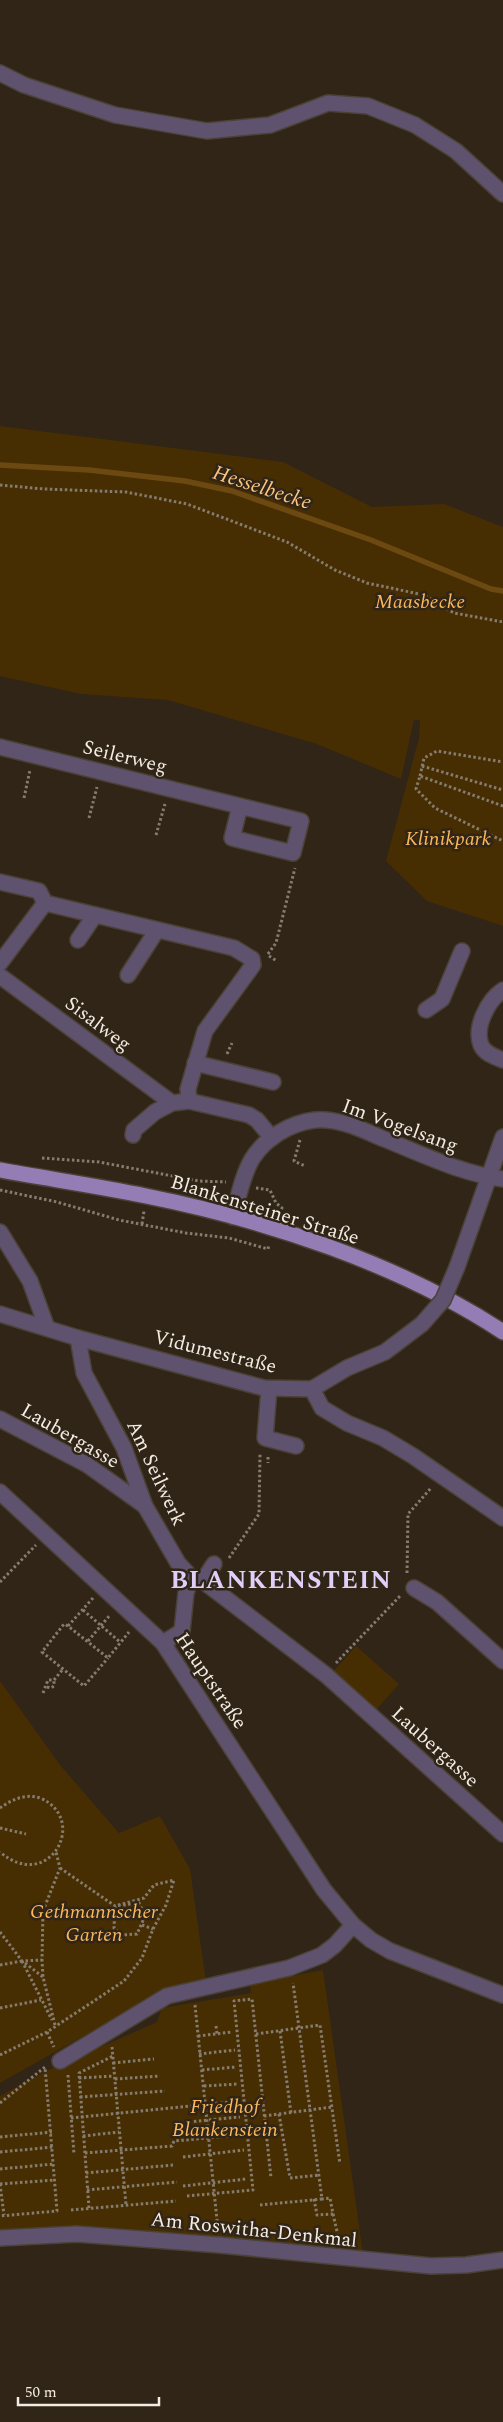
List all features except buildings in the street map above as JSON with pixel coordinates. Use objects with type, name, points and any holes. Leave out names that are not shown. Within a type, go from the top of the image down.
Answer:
[{"type":"main road","name":"Blankensteiner Straße","points":[[0,1170],[146,1196],[233,1217],[328,1247],[408,1279],[503,1332]]},
{"type":"street","points":[[0,73],[24,86],[114,115],[207,131],[270,126],[328,103],[368,106],[423,130],[456,151],[503,194]]},
{"type":"street","name":"Seilerweg","points":[[0,747],[240,806],[301,821],[293,853],[232,838],[240,806]]},
{"type":"street","points":[[0,882],[39,891],[45,903],[234,948],[252,958],[253,965],[205,1031],[188,1089],[189,1101]]},
{"type":"street","points":[[0,963],[45,903]]},
{"type":"street","points":[[78,940],[95,915]]},
{"type":"street","points":[[128,975],[157,930]]},
{"type":"street","points":[[426,1010],[442,999],[462,951]]},
{"type":"street","name":"Sisalweg","points":[[0,976],[172,1103]]},
{"type":"street","points":[[503,990],[497,994],[484,1016],[479,1031],[482,1045],[488,1054],[503,1060]]},
{"type":"street","points":[[196,1063],[273,1082]]},
{"type":"street","points":[[133,1135],[134,1130],[155,1112],[172,1103],[189,1101],[249,1115],[257,1120],[272,1138]]},
{"type":"street","name":"Im Vogelsang","points":[[233,1217],[251,1160],[272,1138],[294,1125],[314,1120],[348,1125],[448,1165],[496,1178]]},
{"type":"street","points":[[503,1137],[496,1178],[443,1300],[422,1324],[405,1339],[385,1352],[347,1368],[312,1389],[322,1408],[347,1423],[383,1438],[413,1456],[503,1518]]},
{"type":"street","points":[[0,1232],[30,1281],[47,1328]]},
{"type":"street","name":"Vidumestraße","points":[[0,1314],[78,1338],[269,1389],[312,1389]]},
{"type":"street","name":"Am Seilwerk","points":[[78,1338],[84,1373],[124,1448],[145,1506],[178,1563],[326,1675]]},
{"type":"street","points":[[269,1389],[264,1438],[296,1446]]},
{"type":"street","name":"Laubergasse","points":[[0,1419],[86,1464],[145,1506]]},
{"type":"street","name":"Hauptstraße","points":[[0,1492],[163,1643],[324,1890],[353,1925],[371,1940],[390,1951],[503,1995]]},
{"type":"street","points":[[163,1643],[182,1631],[186,1594],[197,1579],[214,1564]]},
{"type":"street","points":[[414,1588],[437,1602],[503,1661]]},
{"type":"street","name":"Laubergasse","points":[[326,1675],[503,1834]]},
{"type":"street","points":[[64,2065],[167,1996],[290,1968],[322,1955],[353,1925]]},
{"type":"street","name":"Am Roswitha-Denkmal","points":[[0,2238],[77,2234],[220,2245],[431,2266],[466,2265],[503,2260]]},
{"type":"path","points":[[0,485],[44,490],[126,492],[187,504],[287,542],[334,570],[367,583],[424,595],[454,613],[503,622]]},
{"type":"path","points":[[503,762],[436,751],[424,758],[416,789],[435,808],[503,841]]},
{"type":"path","points":[[422,766],[503,790]]},
{"type":"path","points":[[420,776],[503,806]]},
{"type":"path","points":[[24,798],[28,782]]},
{"type":"path","points":[[89,818],[94,796]]},
{"type":"path","points":[[156,835],[163,811]]},
{"type":"path","points":[[253,965],[259,966],[276,943],[291,881]]},
{"type":"path","points":[[268,954],[276,961]]},
{"type":"path","points":[[296,1157],[294,1162],[305,1166]]},
{"type":"path","points":[[268,1457],[268,1463]]},
{"type":"path","points":[[229,1558],[259,1514],[260,1480]]},
{"type":"path","points":[[326,1675],[400,1595],[414,1588],[407,1572],[408,1514],[433,1486]]},
{"type":"path","points":[[0,1582],[47,1534]]},
{"type":"path","points":[[68,1626],[103,1586]]},
{"type":"path","points":[[88,1641],[120,1603]]},
{"type":"path","points":[[83,1610],[120,1642]]},
{"type":"path","points":[[108,1658],[64,1624],[42,1652],[84,1686],[108,1658],[120,1642],[139,1620]]},
{"type":"path","points":[[47,1687],[54,1686],[54,1680],[63,1669]]},
{"type":"path","points":[[43,1693],[47,1687],[48,1680],[54,1680]]},
{"type":"path","points":[[0,1808],[24,1796],[36,1797],[47,1801],[56,1809],[61,1819],[63,1831],[62,1842],[56,1852],[48,1860],[38,1864],[26,1866],[15,1863],[0,1852]]},
{"type":"path","points":[[0,1828],[26,1834]]},
{"type":"path","points":[[55,2025],[43,1977],[42,1960],[43,1911],[60,1868],[56,1852]]},
{"type":"path","points":[[60,1868],[115,1906],[139,1903],[144,1916],[137,1934],[122,1934],[114,1928],[115,1906]]},
{"type":"path","points":[[0,2055],[47,2032],[55,2025],[124,1982],[142,1958],[153,1929],[166,1905],[174,1880],[154,1885],[144,1898],[115,1906]]},
{"type":"path","points":[[142,1925],[153,1929]]},
{"type":"path","points":[[0,1932],[22,1961],[55,2025]]},
{"type":"path","points":[[0,1965],[42,1960]]},
{"type":"path","points":[[22,1961],[43,1977]]},
{"type":"path","points":[[290,1968],[322,2199]]},
{"type":"path","points":[[194,1990],[199,2054],[208,2120],[212,2183],[220,2245]]},
{"type":"path","points":[[187,2196],[252,2190],[234,2001],[252,1999],[271,2178]]},
{"type":"path","points":[[0,2008],[41,2000]]},
{"type":"path","points":[[256,2034],[320,2025],[340,2164]]},
{"type":"path","points":[[216,2026],[217,2034]]},
{"type":"path","points":[[280,2031],[291,2113]]},
{"type":"path","points":[[198,2036],[232,2032]]},
{"type":"path","points":[[199,2054],[234,2050]]},
{"type":"path","points":[[89,2208],[79,2073],[113,2056],[126,2205]]},
{"type":"path","points":[[113,2063],[154,2059]]},
{"type":"path","points":[[64,2065],[74,2154]]},
{"type":"path","points":[[0,2103],[45,2067],[52,2132],[57,2211],[2,2216],[0,2184],[55,2180]]},
{"type":"path","points":[[202,2070],[236,2067]]},
{"type":"path","points":[[79,2078],[160,2076]]},
{"type":"path","points":[[204,2086],[238,2084]]},
{"type":"path","points":[[80,2096],[164,2091]]},
{"type":"path","points":[[71,2118],[239,2101]]},
{"type":"path","points":[[264,2116],[332,2107]]},
{"type":"path","points":[[279,2114],[290,2178],[320,2175]]},
{"type":"path","points":[[179,2123],[240,2117]]},
{"type":"path","points":[[0,2137],[52,2132]]},
{"type":"path","points":[[83,2136],[119,2132]]},
{"type":"path","points":[[84,2153],[172,2146],[174,2141],[242,2135]]},
{"type":"path","points":[[0,2152],[53,2147]]},
{"type":"path","points":[[183,2157],[244,2150]]},
{"type":"path","points":[[0,2169],[54,2164]]},
{"type":"path","points":[[86,2173],[174,2165]]},
{"type":"path","points":[[183,2186],[246,2179]]},
{"type":"path","points":[[87,2190],[177,2182]]},
{"type":"path","points":[[260,2205],[330,2198],[342,2258]]},
{"type":"path","points":[[314,2199],[317,2215],[333,2214]]},
{"type":"path","points":[[71,2210],[176,2201]]},
{"type":"green space","points":[[0,426],[283,462],[372,507],[444,504],[503,527],[503,926],[427,901],[386,861],[419,738],[420,720],[414,720],[401,779],[317,744],[168,700],[81,694],[0,676]]},
{"type":"green space","points":[[356,1646],[399,1684],[375,1711],[332,1673]]},
{"type":"green space","name":"Gethmannscher Garten","points":[[0,1681],[60,1765],[119,1833],[160,1816],[190,1869],[206,1982],[165,1990],[0,2083]]},
{"type":"green space","name":"Friedhof Blankenstein","points":[[323,1970],[363,2254],[213,2236],[75,2227],[0,2235],[0,2096],[42,2073],[157,2022],[162,2008],[251,1993],[250,1984]]},
{"type":"waterway","name":"Hesselbecke","points":[[0,465],[89,470],[185,481],[232,491],[371,540],[491,589],[503,591]]},
{"type":"district","name":"BLANKENSTEIN","points":[[281,1581]]},
{"type":"park label","name":"Maasbecke","points":[[420,602]]},
{"type":"park label","name":"Klinikpark","points":[[448,839]]}]
